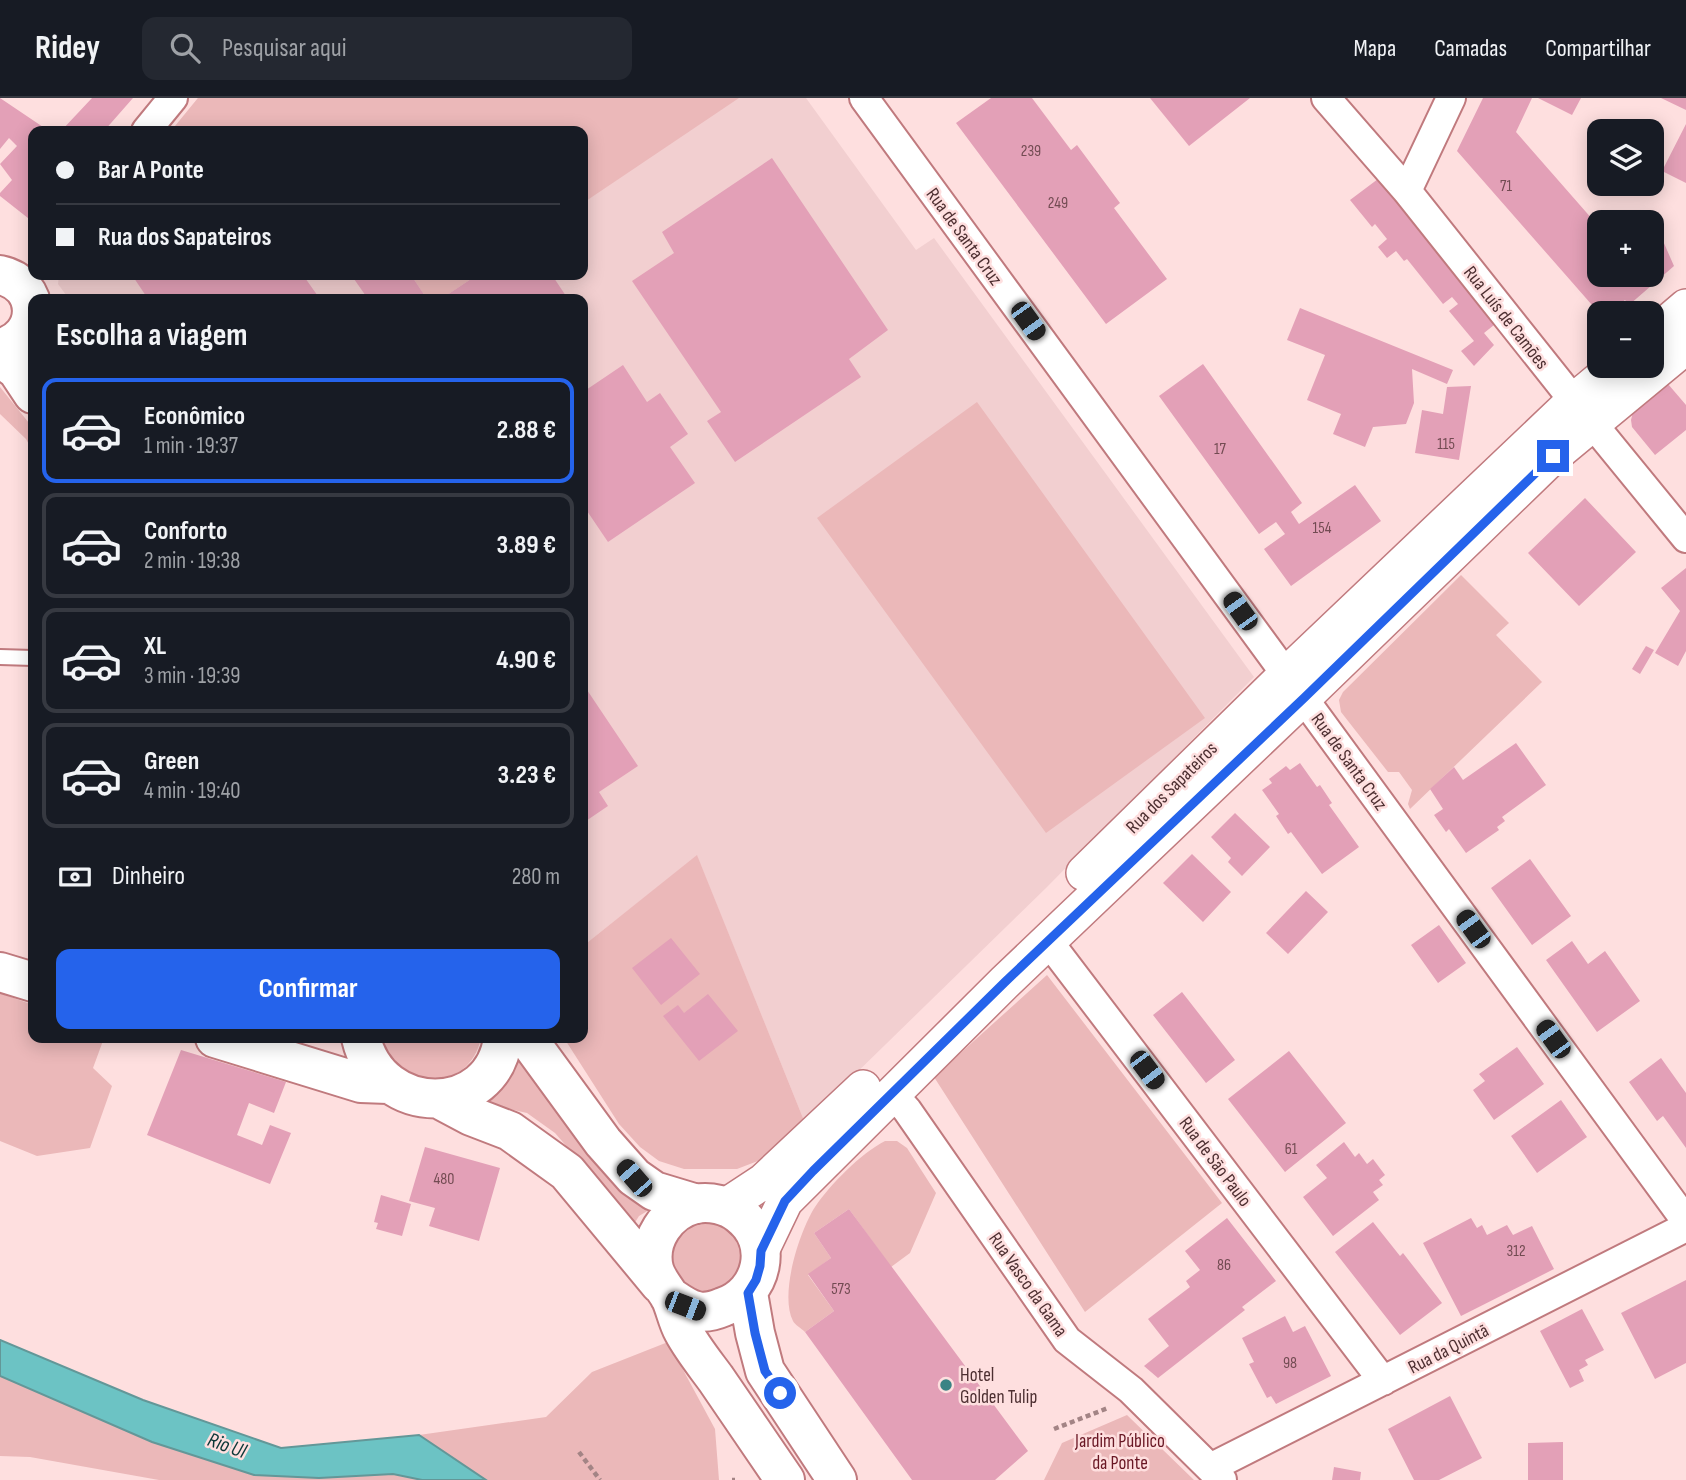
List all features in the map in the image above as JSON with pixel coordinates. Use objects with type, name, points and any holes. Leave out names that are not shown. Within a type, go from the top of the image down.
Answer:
[{"type":"main road","points":[[0,348],[19,340],[27,331],[17,289]]},
{"type":"main road","points":[[0,357],[17,370],[28,386]]},
{"type":"main road","points":[[0,947],[28,955]]},
{"type":"main road","points":[[0,972],[28,980]]},
{"type":"main road","points":[[231,1043],[361,1083],[388,1084]]},
{"type":"main road","points":[[363,1043],[371,1064],[388,1084],[412,1096],[439,1099],[471,1116],[510,1131],[567,1172],[664,1290],[685,1306],[699,1312],[716,1310],[733,1304],[748,1293],[756,1280],[761,1251],[750,1224],[739,1213],[654,1191],[634,1178],[603,1142],[531,1043]]},
{"type":"main road","points":[[439,1099],[465,1091],[486,1075],[496,1060],[501,1043]]},
{"type":"main road","points":[[711,1205],[680,1210],[667,1221],[657,1236],[653,1253],[654,1268],[683,1331],[785,1480]]},
{"type":"main road","points":[[748,1293],[765,1371],[837,1480]]},
{"type":"street","points":[[150,126],[173,98]]},
{"type":"street","name":"Rua de Santa Cruz","points":[[864,98],[1686,1221]]},
{"type":"street","name":"Rua Luís de Camões","points":[[1326,98],[1407,191],[1686,538]]},
{"type":"street","points":[[1407,191],[1451,98]]},
{"type":"street","points":[[1664,326],[1686,307]]},
{"type":"street","name":"Rua dos Sapateiros","points":[[1583,412],[1686,346]]},
{"type":"street","name":"Rua dos Sapateiros","points":[[711,1205],[764,1181],[991,965],[1553,456],[1607,378]]},
{"type":"street","name":"Rua dos Sapateiros","points":[[761,1251],[785,1201],[891,1093],[1048,941],[1296,686]]},
{"type":"street","name":"Rua de São Paulo","points":[[1048,941],[1383,1381]]},
{"type":"street","name":"Rua Vasco da Gama","points":[[891,1093],[907,1110],[1067,1340],[1131,1390],[1216,1474]]},
{"type":"street","name":"Rua da Quintã","points":[[1216,1474],[1383,1381],[1686,1227]]},
{"type":"lane","points":[[0,657],[28,658]]},
{"type":"path","points":[[1054,1429],[1117,1402]]},
{"type":"path","points":[[579,1452],[600,1480]]},
{"type":"shaded area","points":[[198,98],[806,98],[916,250],[934,238],[1254,677],[1047,887],[805,1123],[697,856],[588,942],[588,294],[65,294],[58,284],[58,280],[588,280],[588,126],[175,126]]},
{"type":"green space","points":[[198,98],[739,98],[588,200],[588,126],[175,126]]},
{"type":"green space","points":[[414,280],[470,280],[448,294],[424,294]]},
{"type":"green space","points":[[0,387],[28,422],[28,443],[26,439],[0,414]]},
{"type":"green space","points":[[977,402],[1205,718],[1046,833],[817,518]]},
{"type":"green space","points":[[1461,575],[1509,623],[1496,635],[1542,682],[1410,809],[1408,804],[1412,790],[1399,772],[1388,772],[1341,712],[1339,700],[1343,692]]},
{"type":"green space","points":[[697,855],[805,1123],[763,1159],[737,1169],[684,1169],[659,1161],[640,1147],[619,1124],[567,1043],[588,1043],[588,942]]},
{"type":"green space","points":[[1047,975],[1222,1203],[1085,1312],[934,1077]]},
{"type":"green space","points":[[0,993],[28,1003],[28,1043],[102,1043],[93,1068],[112,1086],[90,1148],[37,1156],[0,1141]]},
{"type":"green space","points":[[383,1043],[479,1043],[474,1057],[462,1070],[448,1077],[432,1079],[416,1076],[401,1068],[389,1056]]},
{"type":"green space","points":[[519,1049],[654,1207],[639,1216],[634,1224],[555,1133],[527,1113],[482,1103]]},
{"type":"green space","points":[[885,1141],[897,1141],[907,1148],[936,1193],[910,1253],[891,1267],[849,1209],[814,1233],[831,1258],[808,1275],[834,1311],[805,1332],[793,1321],[788,1295],[793,1262],[803,1231],[815,1207],[837,1180],[856,1161]]},
{"type":"green space","points":[[713,1222],[726,1228],[735,1237],[739,1243],[739,1271],[731,1282],[720,1290],[699,1292],[681,1282],[673,1271],[671,1250],[681,1232],[692,1224]]},
{"type":"green space","points":[[0,1340],[143,1400],[281,1448],[419,1435],[546,1417],[592,1372],[668,1342],[715,1429],[719,1480],[159,1480],[30,1457],[0,1456]]},
{"type":"green space","name":"Jardim Público da Ponte","points":[[1127,1415],[1194,1480],[1044,1480],[1062,1443]]},
{"type":"water","name":"Rio Ul","points":[[0,1340],[143,1400],[281,1448],[419,1435],[486,1480],[422,1480],[393,1474],[319,1478],[254,1475],[152,1442],[0,1376]]},
{"type":"building","points":[[0,98],[42,126],[28,126],[28,218],[0,196],[12,180],[0,164],[17,146],[9,138],[0,149]]},
{"type":"building","points":[[92,98],[133,98],[108,126],[66,126]]},
{"type":"building","points":[[991,98],[1032,98],[1071,150],[1077,145],[1120,203],[1114,208],[1167,279],[1106,324],[956,123]]},
{"type":"building","points":[[1150,98],[1250,98],[1189,146]]},
{"type":"building","points":[[1483,98],[1532,98],[1516,132],[1587,213],[1587,287],[1650,287],[1634,301],[1588,301],[1457,151]]},
{"type":"building","points":[[1538,98],[1581,98],[1572,115]]},
{"type":"building","points":[[1661,98],[1686,98],[1686,110]]},
{"type":"building","points":[[1686,124],[1686,183],[1664,172]]},
{"type":"building","points":[[772,158],[888,330],[849,359],[861,377],[735,462],[707,421],[721,412],[632,281],[674,253],[662,232]]},
{"type":"building","points":[[1378,179],[1470,294],[1475,290],[1499,321],[1484,333],[1494,345],[1474,366],[1461,351],[1474,341],[1449,311],[1458,304],[1452,297],[1443,304],[1407,259],[1404,261],[1396,251],[1387,258],[1378,247],[1387,239],[1375,224],[1372,227],[1350,200]]},
{"type":"building","points":[[1664,243],[1674,266],[1664,275]]},
{"type":"building","points":[[135,280],[307,280],[316,294],[145,294]]},
{"type":"building","points":[[355,280],[414,280],[424,294],[364,294]]},
{"type":"building","points":[[470,280],[555,280],[565,294],[448,294]]},
{"type":"building","points":[[1300,308],[1453,370],[1447,384],[1412,369],[1414,403],[1406,424],[1373,427],[1365,447],[1333,434],[1341,414],[1307,400],[1325,355],[1287,340]]},
{"type":"building","points":[[1203,364],[1302,503],[1291,512],[1299,524],[1355,485],[1381,521],[1291,586],[1264,549],[1285,534],[1276,522],[1259,534],[1159,396]]},
{"type":"building","points":[[623,365],[647,402],[660,393],[688,434],[670,447],[695,483],[608,542],[588,512],[588,389]]},
{"type":"building","points":[[1668,384],[1686,405],[1686,430],[1655,455],[1632,427],[1631,420],[1633,412]]},
{"type":"building","points":[[1471,386],[1459,460],[1415,453],[1422,410],[1443,414],[1447,387]]},
{"type":"building","points":[[1585,498],[1636,552],[1579,606],[1528,553]]},
{"type":"building","points":[[1686,568],[1686,651],[1678,666],[1655,653],[1680,611],[1661,588]]},
{"type":"building","points":[[1646,646],[1654,650],[1640,674],[1632,669]]},
{"type":"building","points":[[588,691],[638,766],[599,792],[608,806],[588,820]]},
{"type":"building","points":[[1516,743],[1546,785],[1502,817],[1505,821],[1497,827],[1499,830],[1466,853],[1449,829],[1446,832],[1434,815],[1443,809],[1430,789],[1454,767],[1463,780]]},
{"type":"building","points":[[1300,763],[1317,787],[1320,785],[1332,803],[1329,805],[1359,847],[1322,874],[1291,832],[1288,834],[1276,816],[1279,814],[1262,790],[1272,783],[1269,779],[1286,766],[1290,770]]},
{"type":"building","points":[[1235,813],[1270,847],[1242,876],[1228,862],[1231,858],[1211,837]]},
{"type":"building","points":[[1192,854],[1231,892],[1203,922],[1163,883]]},
{"type":"building","points":[[1530,859],[1571,916],[1532,945],[1491,888]]},
{"type":"building","points":[[1306,891],[1328,912],[1288,954],[1266,933]]},
{"type":"building","points":[[1439,925],[1466,963],[1438,983],[1411,945]]},
{"type":"building","points":[[671,938],[700,974],[661,1005],[632,968]]},
{"type":"building","points":[[1572,941],[1588,964],[1605,951],[1640,1001],[1597,1032],[1546,960]]},
{"type":"building","points":[[1182,992],[1235,1060],[1206,1083],[1153,1015]]},
{"type":"building","points":[[708,994],[738,1031],[699,1061],[663,1016],[678,1005],[684,1013]]},
{"type":"building","points":[[1517,1047],[1544,1084],[1494,1120],[1473,1090],[1485,1081],[1479,1074]]},
{"type":"building","points":[[181,1050],[286,1082],[274,1113],[249,1103],[237,1135],[262,1145],[270,1125],[291,1133],[270,1184],[147,1135]]},
{"type":"building","points":[[1289,1051],[1346,1123],[1285,1172],[1228,1099]]},
{"type":"building","points":[[1661,1058],[1686,1093],[1686,1148],[1663,1116],[1657,1121],[1629,1082]]},
{"type":"building","points":[[1561,1100],[1587,1137],[1537,1173],[1511,1136]]},
{"type":"building","points":[[1344,1142],[1355,1157],[1359,1153],[1367,1164],[1373,1159],[1385,1175],[1379,1180],[1383,1185],[1373,1192],[1379,1200],[1333,1236],[1303,1197],[1327,1178],[1316,1165]]},
{"type":"building","points":[[425,1147],[500,1168],[479,1241],[429,1226],[435,1208],[409,1201]]},
{"type":"building","points":[[381,1195],[411,1204],[402,1236],[376,1229],[378,1223],[374,1222]]},
{"type":"building","points":[[849,1209],[1028,1451],[995,1480],[912,1480],[805,1332],[834,1311],[808,1274],[831,1258],[814,1233]]},
{"type":"building","points":[[1227,1218],[1276,1281],[1242,1307],[1245,1310],[1158,1378],[1144,1366],[1169,1346],[1148,1319],[1190,1287],[1186,1281],[1200,1270],[1185,1251]]},
{"type":"building","points":[[1471,1218],[1477,1228],[1482,1225],[1487,1235],[1507,1225],[1513,1235],[1532,1226],[1554,1269],[1461,1316],[1423,1243]]},
{"type":"building","points":[[1373,1222],[1400,1256],[1403,1253],[1442,1303],[1400,1335],[1335,1252]]},
{"type":"building","points":[[1686,1280],[1686,1363],[1655,1379],[1621,1313]]},
{"type":"building","points":[[1582,1309],[1604,1350],[1585,1360],[1588,1365],[1579,1370],[1584,1381],[1570,1388],[1540,1331]]},
{"type":"building","points":[[1285,1316],[1293,1332],[1305,1326],[1331,1376],[1276,1404],[1271,1396],[1267,1398],[1249,1364],[1254,1362],[1242,1338]]},
{"type":"building","points":[[1450,1396],[1482,1458],[1439,1480],[1414,1480],[1388,1429]]},
{"type":"building","points":[[1563,1442],[1563,1480],[1528,1480],[1528,1443]]},
{"type":"building","points":[[1334,1467],[1361,1472],[1360,1480],[1332,1480]]},
{"type":"place","name":"Hotel Golden Tulip","points":[[946,1385]]},
{"type":"route","points":[[780,1393],[765,1371],[748,1293],[756,1280],[761,1251],[785,1201],[1005,982],[1304,698],[1553,456]]}]
